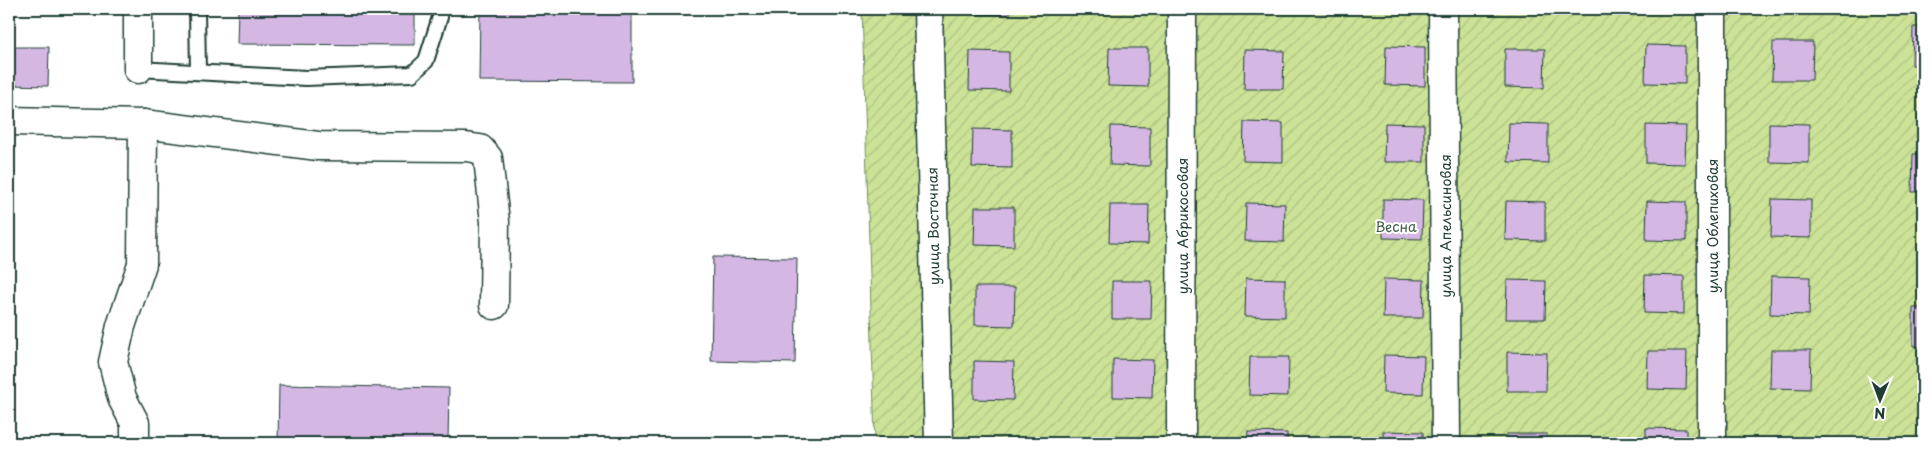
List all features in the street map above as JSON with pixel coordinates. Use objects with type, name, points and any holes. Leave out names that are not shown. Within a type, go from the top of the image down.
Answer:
[{"type":"street","points":[[138,9],[138,68]]},
{"type":"street","name":"улица Восточная","points":[[928,9],[938,443]]},
{"type":"street","name":"улица Абрикосовая","points":[[1181,443],[1182,9]]},
{"type":"street","name":"улица Апельсиновая","points":[[1443,9],[1446,443]]},
{"type":"street","name":"улица Облепиховая","points":[[1712,9],[1712,443]]},
{"type":"street","points":[[9,121],[143,124],[318,146],[466,146],[480,149],[488,158],[495,222],[494,305]]},
{"type":"street","points":[[135,443],[135,424],[122,398],[113,362],[121,326],[142,264],[143,124]]},
{"type":"lane","points":[[197,9],[198,72]]},
{"type":"lane","points":[[138,68],[306,78],[412,74],[426,61],[440,16]]},
{"type":"green space","name":"Весна","points":[[862,9],[1923,9],[1923,443],[875,443]]},
{"type":"building","points":[[238,9],[415,9],[415,45],[237,44]]},
{"type":"building","points":[[480,9],[632,9],[632,82],[479,81]]},
{"type":"building","points":[[970,9],[1010,9],[1010,15],[970,14]]},
{"type":"building","points":[[1280,9],[1280,10],[1241,10]]},
{"type":"building","points":[[1913,27],[1923,27],[1923,66],[1912,65]]},
{"type":"building","points":[[1773,42],[1813,42],[1812,80],[1772,80]]},
{"type":"building","points":[[1646,45],[1685,46],[1685,84],[1645,83]]},
{"type":"building","points":[[1386,46],[1425,47],[1425,86],[1385,85]]},
{"type":"building","points":[[9,47],[49,47],[48,86],[9,85]]},
{"type":"building","points":[[1109,48],[1148,48],[1148,87],[1108,86]]},
{"type":"building","points":[[1505,49],[1545,49],[1544,88],[1505,87]]},
{"type":"building","points":[[1245,50],[1284,51],[1283,89],[1244,89]]},
{"type":"building","points":[[970,51],[1009,52],[1009,91],[969,90]]},
{"type":"building","points":[[1244,122],[1283,123],[1283,162],[1243,161]]},
{"type":"building","points":[[1385,123],[1424,124],[1424,162],[1384,162]]},
{"type":"building","points":[[1509,123],[1548,124],[1548,163],[1508,162]]},
{"type":"building","points":[[1769,123],[1809,124],[1809,163],[1769,162]]},
{"type":"building","points":[[1646,125],[1686,126],[1685,164],[1646,163]]},
{"type":"building","points":[[1111,126],[1150,127],[1150,166],[1110,165]]},
{"type":"building","points":[[973,129],[1012,130],[1012,168],[972,167]]},
{"type":"building","points":[[1913,154],[1923,154],[1923,192],[1912,192]]},
{"type":"building","points":[[1383,199],[1423,200],[1422,239],[1383,238]]},
{"type":"building","points":[[1772,199],[1811,200],[1811,238],[1771,237]]},
{"type":"building","points":[[1506,201],[1545,202],[1545,241],[1505,240]]},
{"type":"building","points":[[1647,201],[1686,202],[1686,241],[1646,240]]},
{"type":"building","points":[[1246,203],[1285,204],[1284,242],[1245,241]]},
{"type":"building","points":[[1110,205],[1149,205],[1148,244],[1109,243]]},
{"type":"building","points":[[975,207],[1014,207],[1014,246],[974,245]]},
{"type":"building","points":[[713,257],[797,258],[795,363],[711,361]]},
{"type":"building","points":[[1645,275],[1684,276],[1684,314],[1644,313]]},
{"type":"building","points":[[1771,276],[1810,277],[1809,315],[1770,314]]},
{"type":"building","points":[[1246,278],[1285,279],[1285,317],[1245,316]]},
{"type":"building","points":[[1384,279],[1424,280],[1423,318],[1383,318]]},
{"type":"building","points":[[1507,280],[1546,281],[1545,319],[1506,319]]},
{"type":"building","points":[[1112,281],[1152,281],[1151,319],[1112,319]]},
{"type":"building","points":[[975,287],[1015,287],[1014,326],[975,325]]},
{"type":"building","points":[[1913,308],[1923,308],[1923,347],[1913,346]]},
{"type":"building","points":[[1771,350],[1811,350],[1810,389],[1770,388]]},
{"type":"building","points":[[1648,351],[1687,351],[1686,390],[1647,389]]},
{"type":"building","points":[[1507,352],[1547,353],[1546,391],[1507,391]]},
{"type":"building","points":[[1384,355],[1424,356],[1423,394],[1383,393]]},
{"type":"building","points":[[1250,357],[1289,357],[1288,396],[1249,395]]},
{"type":"building","points":[[1113,359],[1153,360],[1152,398],[1113,397]]},
{"type":"building","points":[[974,361],[1014,362],[1013,400],[974,399]]},
{"type":"building","points":[[279,385],[449,388],[448,443],[278,443]]},
{"type":"building","points":[[1646,428],[1686,429],[1686,443],[1646,443]]},
{"type":"building","points":[[1383,431],[1423,432],[1423,443],[1383,443]]},
{"type":"building","points":[[1248,432],[1287,433],[1287,443],[1247,443]]},
{"type":"building","points":[[1507,434],[1547,434],[1547,443],[1507,443]]},
{"type":"building","points":[[1114,437],[1154,438],[1154,443],[1114,443]]},
{"type":"building","points":[[976,439],[1016,440],[1015,443],[976,443]]}]
